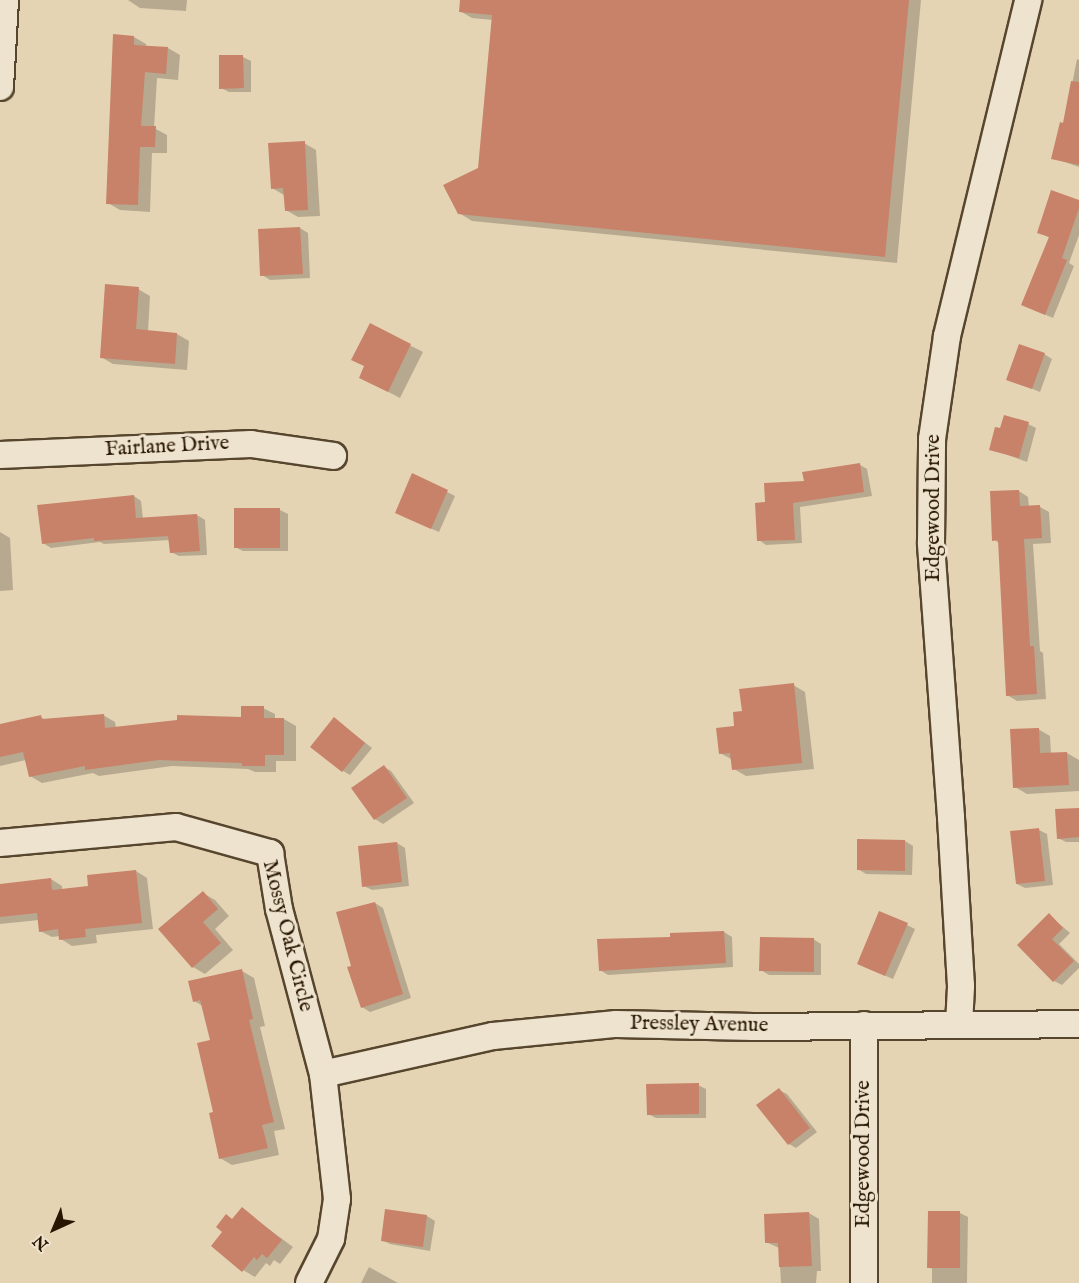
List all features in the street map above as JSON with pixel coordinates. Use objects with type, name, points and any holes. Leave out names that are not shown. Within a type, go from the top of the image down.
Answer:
[{"type":"street","points":[[0,87],[5,0]]},
{"type":"street","name":"Edgewood Drive","points":[[959,1025],[961,986],[952,829],[930,543],[932,439],[945,345],[1028,0]]},
{"type":"street","name":"Fairlane Drive","points":[[0,455],[251,444],[333,456]]},
{"type":"street","name":"Mossy Oak Circle","points":[[0,843],[176,827],[270,853],[279,909],[323,1074],[337,1199],[331,1239],[309,1283]]},
{"type":"street","name":"Pressley Avenue","points":[[323,1074],[493,1036],[616,1024],[753,1027],[1079,1024]]},
{"type":"street","name":"Edgewood Drive","points":[[864,1025],[864,1283]]},
{"type":"building","points":[[460,0],[909,0],[885,257],[458,214],[443,185],[478,168],[492,15],[459,12]]},
{"type":"building","points":[[113,34],[134,36],[134,45],[168,47],[166,74],[145,72],[141,126],[156,126],[155,147],[140,147],[138,205],[106,204]]},
{"type":"building","points":[[219,55],[243,55],[244,88],[219,89]]},
{"type":"building","points":[[1071,81],[1079,82],[1079,165],[1051,159],[1060,122],[1063,123]]},
{"type":"building","points":[[305,141],[308,210],[285,211],[283,188],[271,189],[268,143]]},
{"type":"building","points":[[1051,190],[1079,200],[1079,208],[1062,258],[1067,260],[1045,315],[1021,305],[1049,237],[1037,233]]},
{"type":"building","points":[[300,227],[303,274],[260,276],[258,229]]},
{"type":"building","points":[[105,284],[139,287],[136,329],[177,333],[175,364],[100,358]]},
{"type":"building","points":[[370,323],[411,344],[388,392],[359,378],[364,366],[351,360]]},
{"type":"building","points":[[1019,344],[1045,353],[1032,389],[1006,380]]},
{"type":"building","points":[[1004,415],[1029,422],[1019,458],[989,450],[995,427],[1000,428]]},
{"type":"building","points":[[860,463],[864,492],[793,503],[795,540],[757,541],[755,503],[765,502],[764,483],[804,481],[802,472]]},
{"type":"building","points":[[412,473],[448,490],[431,529],[395,513]]},
{"type":"building","points":[[1019,490],[1020,506],[1040,505],[1042,538],[1024,539],[1030,646],[1034,646],[1037,694],[1006,696],[998,540],[992,541],[990,491]]},
{"type":"building","points":[[134,495],[136,518],[197,514],[200,551],[170,553],[168,536],[94,541],[94,538],[42,544],[37,505]]},
{"type":"building","points":[[234,508],[280,508],[280,548],[234,548]]},
{"type":"building","points":[[794,683],[802,763],[732,770],[730,753],[719,754],[716,728],[734,726],[733,712],[742,711],[739,689]]},
{"type":"building","points":[[241,706],[264,706],[264,718],[284,718],[284,755],[265,755],[265,766],[159,760],[85,770],[85,766],[29,777],[23,752],[0,757],[0,724],[41,715],[42,719],[104,714],[105,728],[177,720],[177,715],[241,717]]},
{"type":"building","points":[[334,717],[365,743],[342,772],[310,747]]},
{"type":"building","points":[[1039,728],[1040,753],[1067,752],[1069,785],[1013,788],[1010,729]]},
{"type":"building","points":[[384,765],[407,798],[374,820],[351,788]]},
{"type":"building","points":[[1079,808],[1079,837],[1057,839],[1055,809]]},
{"type":"building","points":[[1039,828],[1045,881],[1016,884],[1010,831]]},
{"type":"building","points":[[857,839],[905,840],[905,871],[857,870]]},
{"type":"building","points":[[397,842],[402,882],[362,887],[358,846]]},
{"type":"building","points":[[136,870],[142,923],[85,929],[86,937],[59,940],[58,929],[39,932],[37,913],[0,917],[0,884],[51,878],[52,890],[88,886],[87,875]]},
{"type":"building","points":[[203,891],[218,909],[203,922],[221,943],[192,968],[158,929]]},
{"type":"building","points":[[375,902],[403,994],[361,1008],[347,967],[351,966],[336,912]]},
{"type":"building","points":[[879,911],[908,923],[885,976],[857,964]]},
{"type":"building","points":[[1049,913],[1063,928],[1052,939],[1074,961],[1053,982],[1017,945]]},
{"type":"building","points":[[724,931],[726,963],[599,971],[597,939],[670,937],[670,933]]},
{"type":"building","points":[[760,937],[814,938],[814,972],[759,971]]},
{"type":"building","points":[[242,969],[253,1019],[249,1020],[274,1122],[262,1125],[268,1148],[219,1159],[209,1113],[213,1112],[197,1043],[210,1040],[200,1000],[193,1002],[188,981]]},
{"type":"building","points":[[699,1083],[699,1114],[647,1115],[646,1084]]},
{"type":"building","points":[[779,1088],[810,1128],[788,1145],[756,1105]]},
{"type":"building","points":[[242,1207],[282,1240],[267,1258],[262,1254],[257,1260],[254,1257],[242,1272],[211,1246],[222,1232],[216,1227],[226,1214],[232,1219]]},
{"type":"building","points":[[385,1209],[427,1215],[423,1247],[381,1241]]},
{"type":"building","points":[[928,1211],[960,1211],[960,1268],[927,1268]]},
{"type":"building","points":[[809,1212],[812,1266],[779,1267],[778,1243],[765,1243],[764,1214]]}]
